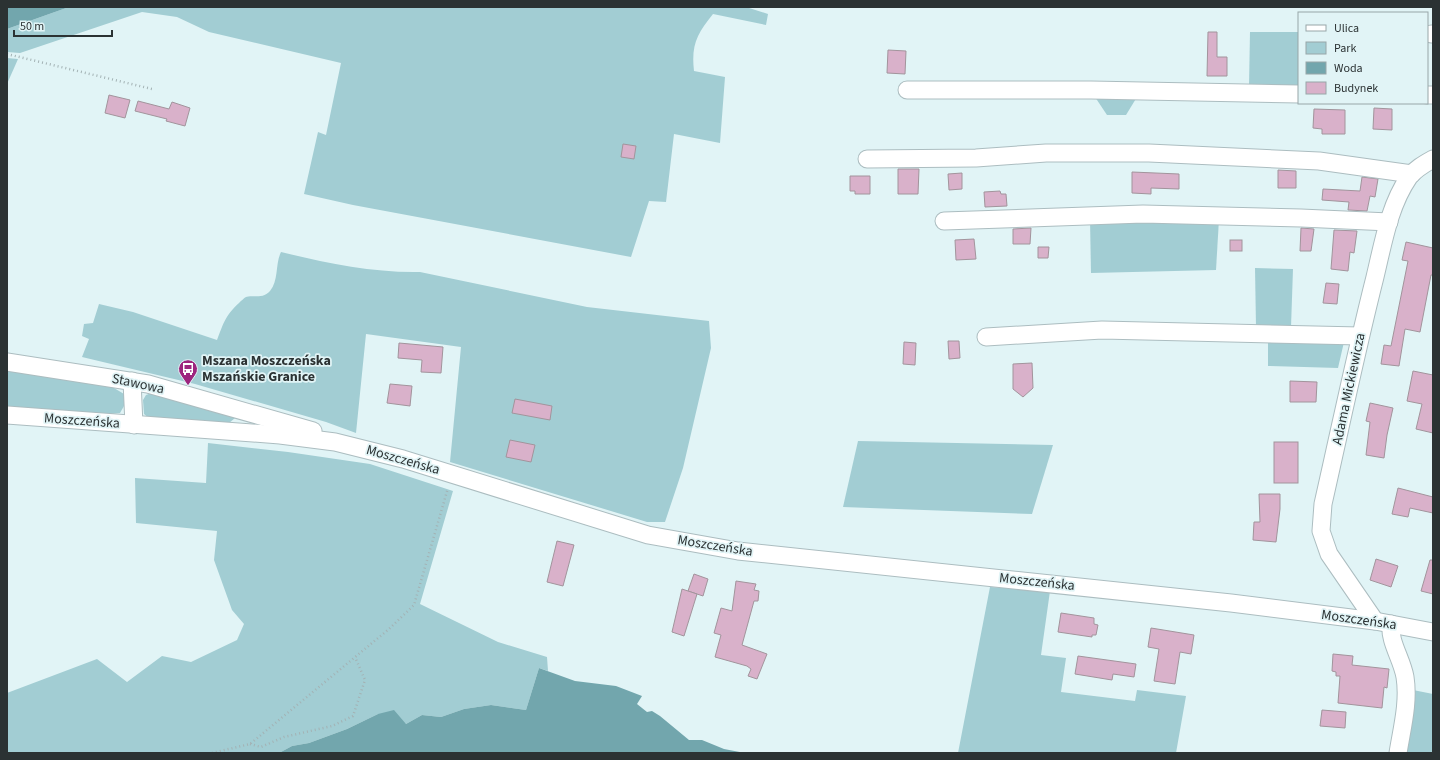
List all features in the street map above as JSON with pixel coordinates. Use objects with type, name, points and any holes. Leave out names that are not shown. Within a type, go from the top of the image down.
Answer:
[{"type":"street","points":[[907,90],[1091,90],[1298,94]]},
{"type":"street","points":[[867,159],[976,158],[1046,153],[1149,153],[1320,161],[1412,174]]},
{"type":"street","name":"Adama Mickiewicza","points":[[1383,622],[1329,554],[1321,531],[1323,504],[1360,336],[1389,222],[1405,185],[1412,174],[1433,159]]},
{"type":"street","points":[[944,221],[1143,214],[1389,222]]},
{"type":"street","points":[[986,337],[1102,330],[1360,336]]},
{"type":"street","name":"Stawowa","points":[[7,362],[148,384],[311,430],[335,442]]},
{"type":"street","points":[[132,381],[134,425]]},
{"type":"street","name":"Moszczeńska","points":[[7,415],[280,435],[335,442],[403,459],[648,535],[738,551],[1231,603],[1383,622],[1433,632]]},
{"type":"street","points":[[1383,622],[1392,638],[1402,667],[1405,687],[1398,753]]},
{"type":"path","points":[[7,54],[152,89]]},
{"type":"path","points":[[212,753],[250,744],[389,629],[414,605],[452,474]]},
{"type":"path","points":[[250,744],[261,747],[284,737],[332,726],[353,716],[365,680],[355,657]]},
{"type":"green space","points":[[69,7],[746,7],[768,14],[766,25],[713,14],[699,34],[693,54],[694,71],[725,77],[720,143],[674,134],[666,202],[649,201],[631,257],[353,205],[304,194],[318,132],[326,135],[341,63],[209,32],[177,17],[142,12],[20,53],[7,52],[7,29]]},
{"type":"green space","points":[[1250,32],[1298,32],[1298,88],[1249,87]]},
{"type":"green space","points":[[7,58],[18,59],[7,84]]},
{"type":"green space","points":[[1095,97],[1137,97],[1126,115],[1107,115]]},
{"type":"green space","points":[[1090,219],[1219,219],[1216,270],[1091,273]]},
{"type":"green space","points":[[281,252],[315,260],[368,269],[420,272],[587,307],[709,321],[711,348],[683,468],[665,522],[647,522],[450,462],[461,347],[366,334],[356,433],[326,422],[195,384],[82,357],[89,339],[82,336],[84,324],[93,323],[99,304],[133,312],[217,340],[223,324],[228,316],[242,300],[249,296],[265,295],[273,287]]},
{"type":"green space","points":[[1255,268],[1293,269],[1291,327],[1256,327]]},
{"type":"green space","points":[[1268,337],[1344,342],[1338,368],[1268,366]]},
{"type":"green space","points":[[7,368],[109,385],[124,394],[124,406],[120,413],[108,414],[7,407]]},
{"type":"green space","points":[[154,392],[234,416],[235,418],[229,423],[150,419],[144,414],[143,400],[146,395]]},
{"type":"green space","points":[[858,441],[1053,445],[1032,514],[843,507]]},
{"type":"green space","points":[[208,443],[288,452],[370,464],[453,491],[420,604],[498,642],[547,657],[548,671],[539,668],[526,710],[491,705],[464,709],[441,717],[422,715],[406,724],[378,714],[347,729],[309,743],[292,746],[279,753],[7,753],[7,693],[97,659],[127,682],[162,656],[191,662],[237,640],[244,624],[232,610],[214,560],[217,531],[136,523],[135,478],[206,483]]},
{"type":"green space","points":[[990,587],[1050,591],[1041,655],[1066,658],[1061,692],[1135,701],[1137,690],[1186,696],[1176,753],[958,753]]},
{"type":"green space","points":[[1413,690],[1433,694],[1433,753],[1405,753]]},
{"type":"water","points":[[7,7],[69,7],[7,29]]},
{"type":"water","points":[[539,668],[575,681],[616,686],[642,696],[637,704],[647,712],[652,711],[660,716],[689,740],[702,740],[724,749],[745,753],[279,753],[292,746],[309,743],[347,729],[378,714],[394,710],[406,724],[422,715],[441,717],[464,709],[491,705],[526,710]]},
{"type":"building","points":[[1208,32],[1217,32],[1217,57],[1227,57],[1227,76],[1207,76]]},
{"type":"building","points":[[888,50],[906,51],[905,74],[887,73]]},
{"type":"building","points":[[109,95],[130,100],[125,118],[105,113]]},
{"type":"building","points":[[138,101],[169,109],[172,102],[190,108],[185,126],[166,121],[167,119],[135,111]]},
{"type":"building","points":[[1374,108],[1392,109],[1392,130],[1373,129]]},
{"type":"building","points":[[1314,109],[1345,110],[1345,134],[1322,134],[1322,129],[1313,128]]},
{"type":"building","points":[[623,144],[636,146],[634,159],[621,157]]},
{"type":"building","points":[[898,169],[919,169],[918,194],[898,194]]},
{"type":"building","points":[[1278,170],[1296,171],[1296,188],[1278,188]]},
{"type":"building","points":[[1132,172],[1179,174],[1179,189],[1151,188],[1151,194],[1132,193]]},
{"type":"building","points":[[962,173],[962,189],[949,190],[948,174]]},
{"type":"building","points":[[850,176],[870,176],[870,194],[855,194],[855,191],[850,191]]},
{"type":"building","points":[[1362,177],[1378,179],[1375,197],[1370,196],[1367,211],[1348,210],[1349,202],[1322,200],[1323,189],[1360,191]]},
{"type":"building","points":[[1000,191],[1001,194],[1006,194],[1007,206],[985,207],[984,192]]},
{"type":"building","points":[[1031,228],[1030,244],[1013,244],[1013,229]]},
{"type":"building","points":[[1301,228],[1314,229],[1311,251],[1300,251]]},
{"type":"building","points":[[1334,230],[1357,231],[1354,253],[1350,252],[1348,271],[1331,269]]},
{"type":"building","points":[[974,239],[976,259],[956,260],[955,240]]},
{"type":"building","points":[[1230,240],[1242,240],[1242,251],[1230,251]]},
{"type":"building","points":[[1406,242],[1433,248],[1433,275],[1431,275],[1420,332],[1405,329],[1399,366],[1381,364],[1384,345],[1391,346],[1408,261],[1402,260]]},
{"type":"building","points":[[1038,247],[1049,247],[1048,258],[1038,258]]},
{"type":"building","points":[[1326,283],[1339,284],[1337,304],[1323,303]]},
{"type":"building","points":[[948,341],[959,341],[960,358],[949,359]]},
{"type":"building","points":[[904,342],[916,343],[915,365],[903,364]]},
{"type":"building","points":[[399,343],[443,347],[441,373],[421,372],[422,360],[398,358]]},
{"type":"building","points":[[1032,363],[1033,388],[1023,397],[1013,389],[1013,364]]},
{"type":"building","points":[[1413,371],[1433,375],[1433,433],[1416,429],[1422,404],[1407,401]]},
{"type":"building","points":[[1290,381],[1317,382],[1316,402],[1290,402]]},
{"type":"building","points":[[390,384],[412,386],[410,406],[387,403]]},
{"type":"building","points":[[515,399],[552,406],[550,420],[512,413]]},
{"type":"building","points":[[1370,403],[1393,408],[1384,458],[1366,455],[1370,422],[1366,421]]},
{"type":"building","points":[[510,440],[535,445],[531,462],[506,457]]},
{"type":"building","points":[[1274,442],[1298,442],[1298,483],[1274,483]]},
{"type":"building","points":[[1398,488],[1433,497],[1433,513],[1410,508],[1408,517],[1392,514]]},
{"type":"building","points":[[1259,494],[1280,494],[1280,509],[1276,542],[1253,540],[1254,522],[1260,522]]},
{"type":"building","points":[[557,541],[574,545],[563,586],[547,582]]},
{"type":"building","points":[[1376,559],[1398,566],[1391,587],[1370,580]]},
{"type":"building","points":[[1430,560],[1433,560],[1433,594],[1421,591]]},
{"type":"building","points":[[694,574],[708,579],[703,596],[688,591]]},
{"type":"building","points":[[736,581],[756,584],[754,590],[759,591],[758,601],[754,601],[742,645],[767,654],[757,679],[748,676],[751,669],[747,666],[715,657],[721,635],[714,633],[721,608],[732,611]]},
{"type":"building","points":[[682,589],[697,594],[684,636],[672,632]]},
{"type":"building","points":[[1061,613],[1094,618],[1094,624],[1098,625],[1096,635],[1092,635],[1092,637],[1058,632]]},
{"type":"building","points":[[1151,628],[1194,635],[1191,654],[1180,652],[1175,684],[1154,681],[1159,649],[1148,647]]},
{"type":"building","points":[[1333,654],[1353,656],[1352,665],[1389,669],[1387,688],[1384,687],[1382,708],[1338,703],[1340,676],[1336,676],[1336,672],[1332,671]]},
{"type":"building","points":[[1078,656],[1136,664],[1134,677],[1113,674],[1112,680],[1075,674]]},
{"type":"building","points":[[1322,710],[1346,712],[1345,728],[1320,726]]},
{"type":"place","name":"Mszana Moszczeńska Mszańskie Granice","points":[[188,386]]}]
